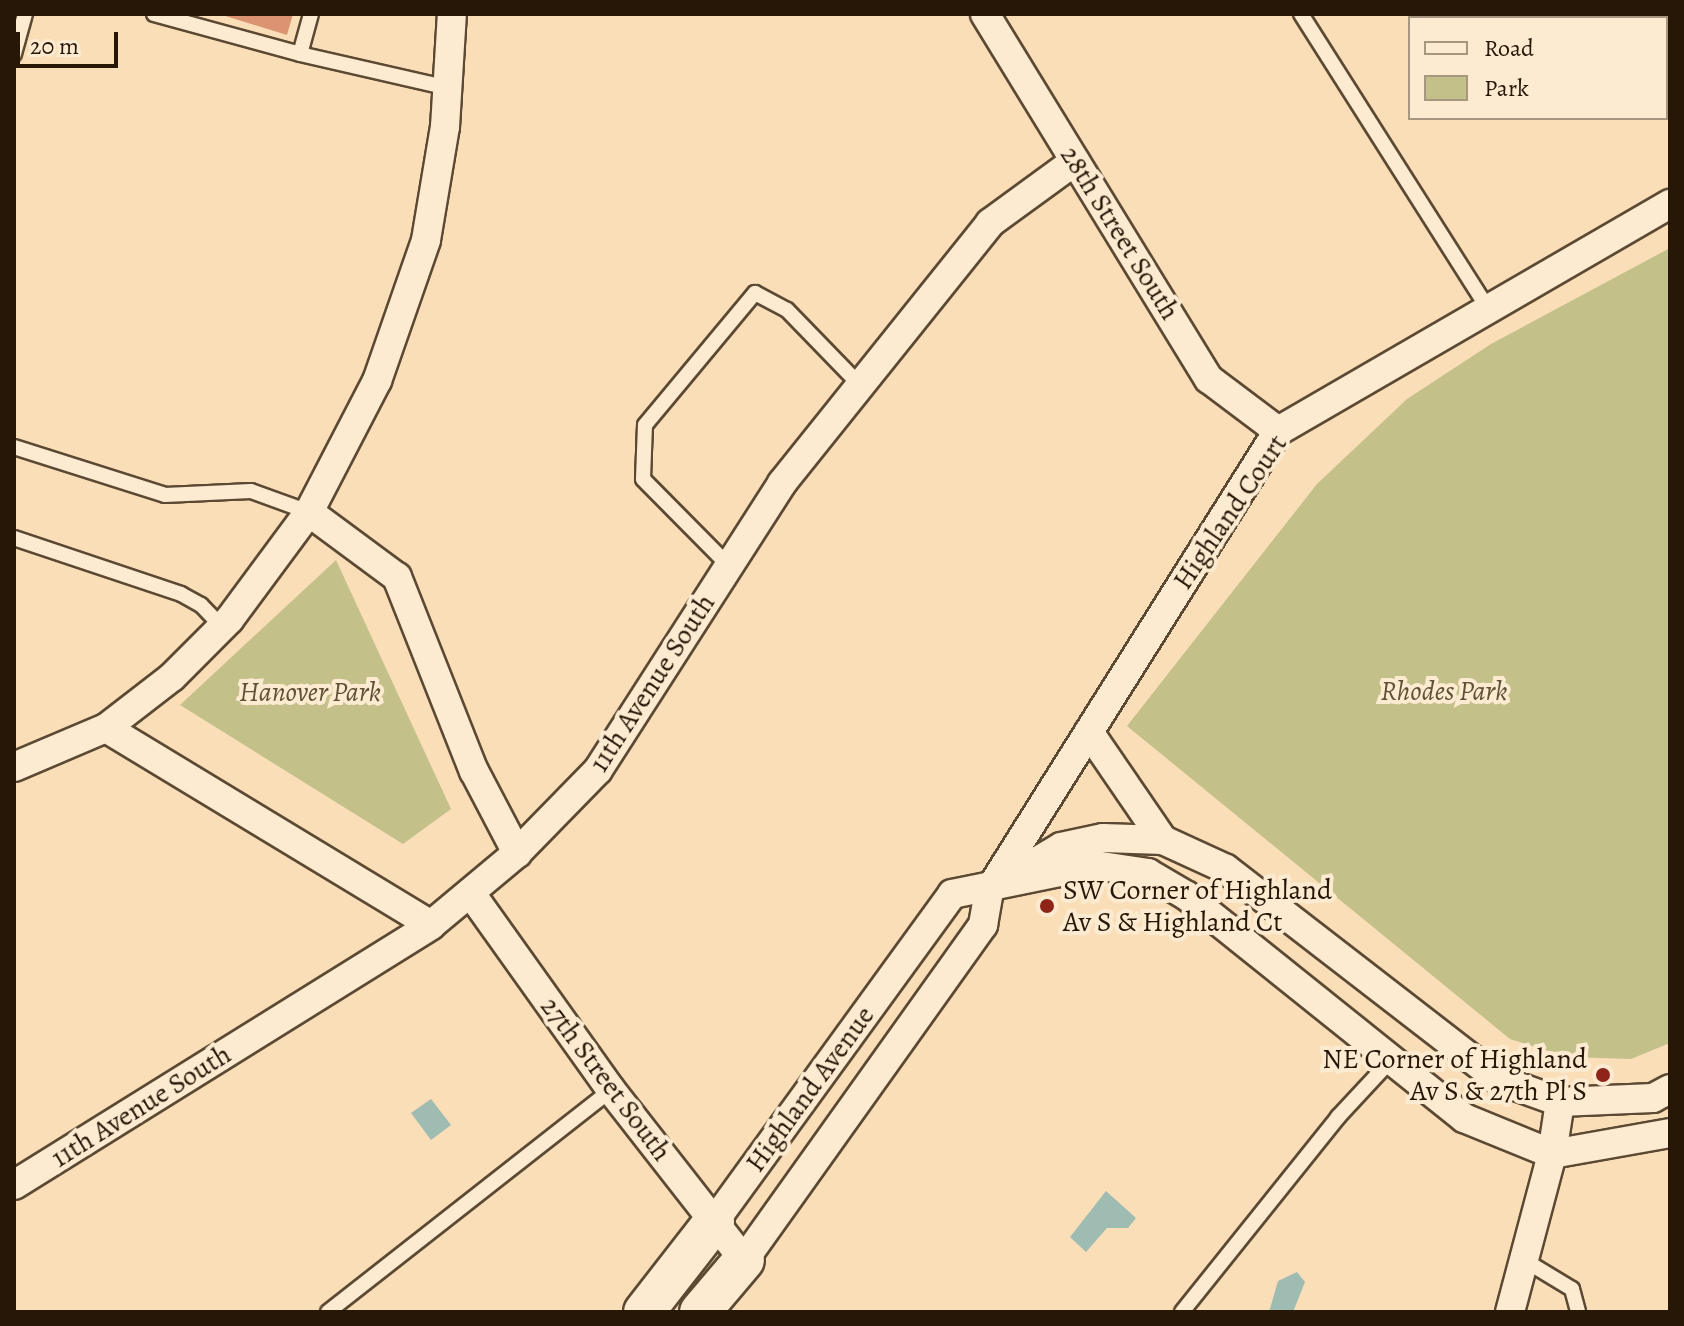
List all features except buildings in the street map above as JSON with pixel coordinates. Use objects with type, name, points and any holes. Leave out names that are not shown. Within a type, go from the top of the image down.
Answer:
[{"type":"street","points":[[14,767],[106,728],[172,677],[222,627],[309,512],[377,381],[426,240],[448,88],[452,14]]},
{"type":"street","name":"28th Street South","points":[[985,14],[1209,379],[1278,431]]},
{"type":"street","name":"11th Avenue South","points":[[14,1185],[431,925],[472,895],[517,853],[598,770],[782,483],[990,223],[1075,161]]},
{"type":"street","name":"Highland Court","points":[[989,891],[1278,431],[1670,204]]},
{"type":"street","points":[[309,512],[397,577],[474,771],[517,853]]},
{"type":"street","points":[[106,728],[431,925]]},
{"type":"street","points":[[1089,732],[1163,840]]},
{"type":"street","name":"Highland Avenue","points":[[700,1312],[744,1260],[983,925],[989,891],[1061,847],[1103,838],[1163,840],[1226,869],[1499,1080],[1560,1102],[1653,1098],[1670,1089]]},
{"type":"street","name":"Highland Avenue","points":[[644,1312],[714,1222],[952,894],[989,891],[1045,873],[1095,865],[1148,873],[1187,896],[1464,1118],[1552,1154]]},
{"type":"street","name":"27th Street South","points":[[472,895],[611,1090],[744,1260]]},
{"type":"street","points":[[1510,1312],[1552,1154],[1560,1102]]},
{"type":"street","points":[[1552,1154],[1670,1133]]},
{"type":"lane","points":[[14,54],[25,14]]},
{"type":"lane","points":[[154,14],[300,54],[448,88]]},
{"type":"lane","points":[[300,54],[311,14]]},
{"type":"lane","points":[[1301,14],[1489,310]]},
{"type":"lane","points":[[729,566],[643,479],[645,425],[755,293],[787,310],[860,385]]},
{"type":"lane","points":[[14,447],[165,495],[251,491],[309,512]]},
{"type":"lane","points":[[14,538],[181,594],[201,605],[222,627]]},
{"type":"lane","points":[[1182,1312],[1338,1117],[1390,1061]]},
{"type":"lane","points":[[328,1312],[611,1090]]},
{"type":"lane","points":[[1524,1260],[1572,1289],[1578,1312]]},
{"type":"green space","name":"Rhodes Park","points":[[1670,248],[1670,1043],[1631,1059],[1568,1057],[1510,1039],[1127,726],[1317,484],[1407,399],[1491,344]]},
{"type":"green space","name":"Hanover Park","points":[[336,560],[451,809],[403,844],[180,705]]},
{"type":"water","points":[[431,1099],[451,1125],[431,1140],[411,1113]]},
{"type":"water","points":[[1106,1191],[1136,1218],[1128,1228],[1107,1228],[1086,1252],[1070,1237]]},
{"type":"water","points":[[1297,1272],[1305,1282],[1293,1312],[1269,1312],[1278,1281]]},
{"type":"place","name":"SW Corner of Highland Av S & Highland Ct","points":[[1047,906]]},
{"type":"place","name":"NE Corner of Highland Av S & 27th Pl S","points":[[1603,1075]]}]
